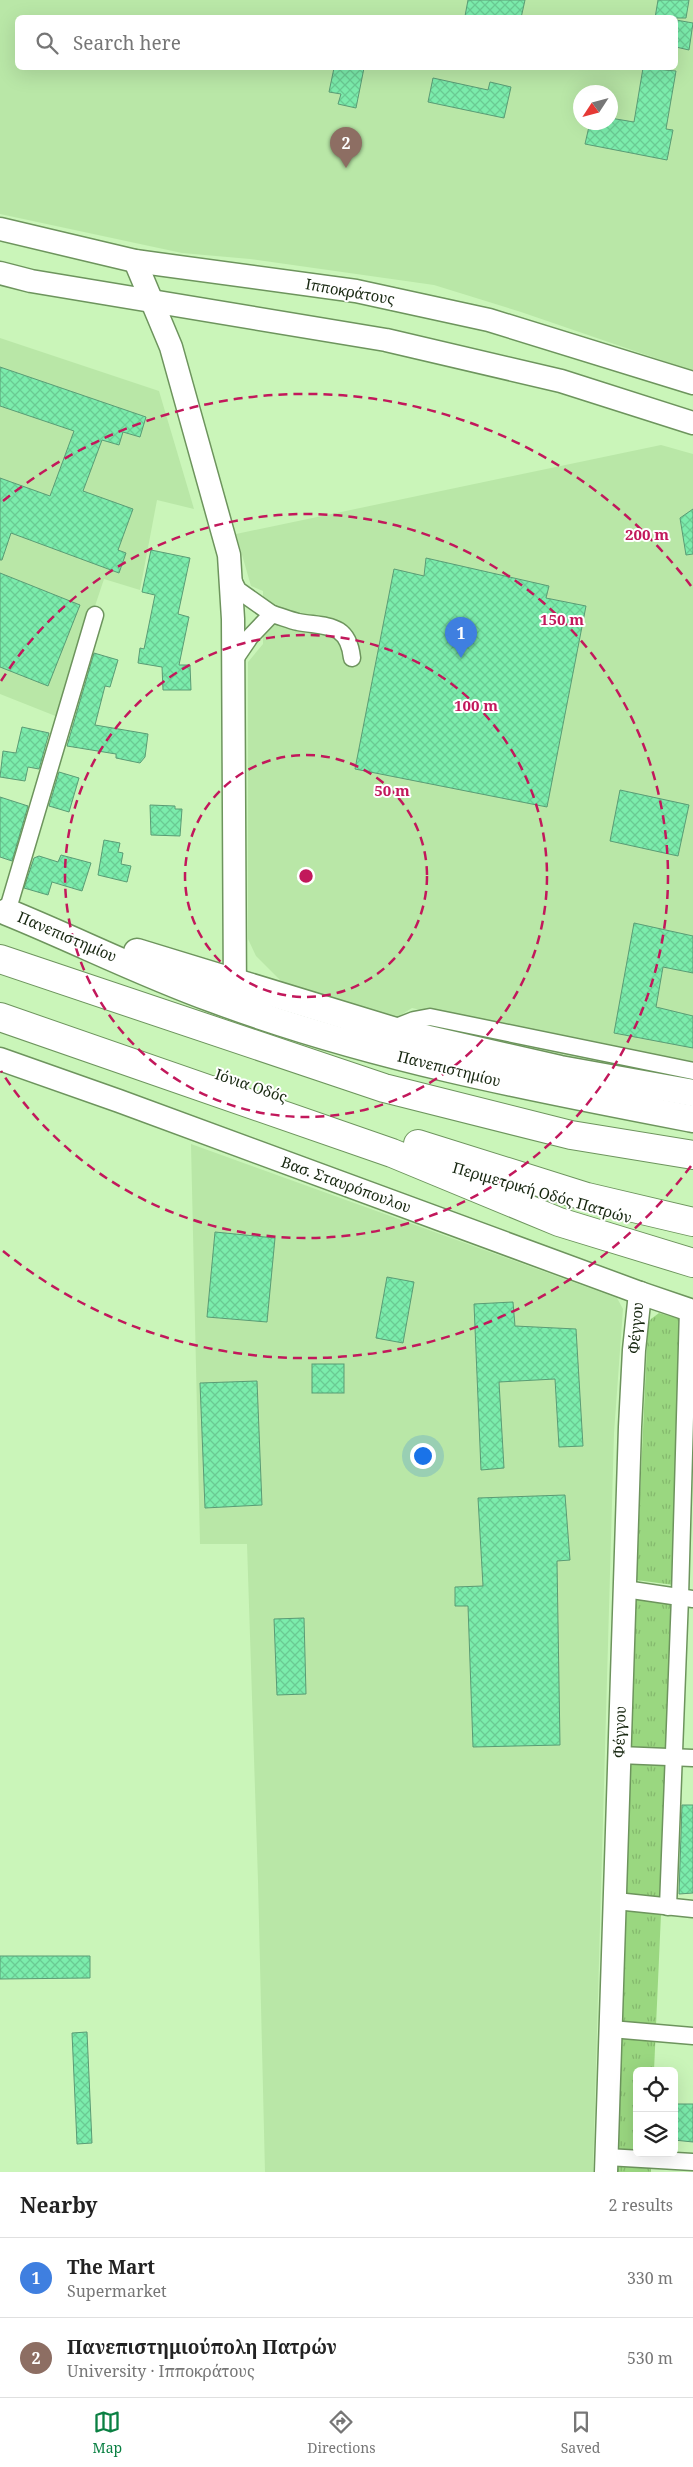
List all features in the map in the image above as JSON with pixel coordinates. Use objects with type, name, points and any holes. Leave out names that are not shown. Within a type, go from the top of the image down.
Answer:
[{"type":"highway","points":[[0,959],[384,1088],[571,1135],[693,1155]]},
{"type":"highway","name":"Ιόνια Οδός","points":[[0,1001],[454,1157],[503,1171]]},
{"type":"highway","name":"Ιόνια Οδός","points":[[0,1017],[392,1153]]},
{"type":"highway","points":[[392,1153],[560,1222],[693,1263]]},
{"type":"highway","name":"Περιμετρική Οδός Πατρών","points":[[392,1153],[469,1170],[548,1197],[693,1234]]},
{"type":"highway","name":"Περιμετρική Οδός Πατρών","points":[[503,1171],[587,1197],[693,1222]]},
{"type":"main road","name":"Πανεπιστημίου","points":[[4,911],[160,978],[560,1068],[693,1092]]},
{"type":"main road","name":"Πανεπιστημίου","points":[[235,995],[347,1042],[438,1067],[693,1120]]},
{"type":"street","name":"Ιπποκράτους","points":[[0,229],[135,260],[356,291],[489,320],[693,383]]},
{"type":"street","points":[[135,260],[171,347],[220,517],[232,576],[235,995]]},
{"type":"street","points":[[0,273],[31,282],[386,340],[561,381],[693,424]]},
{"type":"street","points":[[232,576],[238,590],[272,614],[297,622],[332,626],[346,636],[351,647],[352,658]]},
{"type":"street","points":[[233,662],[250,638],[272,614]]},
{"type":"street","points":[[4,911],[95,615]]},
{"type":"street","points":[[390,1029],[430,1016],[537,1040],[693,1071]]},
{"type":"street","name":"Βασ. Σταυρόπουλου","points":[[0,1059],[691,1310]]},
{"type":"street","name":"Φέγγου","points":[[606,2165],[633,1358],[640,1293]]},
{"type":"street","points":[[668,1906],[673,1757],[687,1598],[691,1310]]},
{"type":"street","points":[[625,1589],[687,1598]]},
{"type":"street","points":[[619,1755],[693,1758]]},
{"type":"street","points":[[616,1901],[693,1909]]},
{"type":"street","points":[[611,2029],[693,2036]]},
{"type":"street","points":[[606,2165],[693,2162]]},
{"type":"shaded area","points":[[0,0],[693,0],[693,371],[521,312],[434,285],[250,259],[182,253],[0,214]]},
{"type":"shaded area","points":[[0,338],[159,391],[194,509],[157,500],[140,590],[104,579],[58,717],[0,694]]},
{"type":"shaded area","points":[[661,445],[693,454],[693,1069],[412,1008],[396,1018],[282,982],[256,956],[248,939],[248,662],[263,644],[263,591],[251,586],[236,534]]},
{"type":"shaded area","points":[[191,1144],[617,1298],[623,1309],[614,1433],[593,2172],[265,2172],[247,1544],[200,1544]]},
{"type":"green space","points":[[659,1313],[683,1320],[674,1585],[636,1580],[648,1324]]},
{"type":"green space","points":[[635,1599],[675,1604],[666,1750],[628,1748]]},
{"type":"green space","points":[[627,1762],[668,1763],[664,1900],[624,1896]]},
{"type":"green space","points":[[622,1910],[661,1914],[654,2067],[633,2067],[633,2157],[651,2157],[651,2172],[613,2172]]},
{"type":"building","points":[[468,0],[525,0],[522,15],[465,15]]},
{"type":"building","points":[[658,0],[689,0],[686,18],[678,18],[678,15],[656,15]]},
{"type":"building","points":[[678,20],[693,23],[689,50],[678,47]]},
{"type":"building","points":[[334,70],[364,70],[356,108],[338,104],[341,94],[329,92]]},
{"type":"building","points":[[643,70],[676,71],[666,129],[673,130],[667,160],[585,144],[588,130],[618,130],[618,119],[634,122]]},
{"type":"building","points":[[433,78],[488,90],[490,82],[511,87],[504,118],[428,102]]},
{"type":"building","points":[[0,367],[146,417],[140,437],[123,432],[119,445],[102,440],[83,491],[133,509],[118,550],[126,553],[119,573],[11,533],[2,560],[0,560],[0,478],[50,496],[74,431],[0,406]]},
{"type":"building","points":[[693,509],[693,554],[686,555],[680,518]]},
{"type":"building","points":[[151,550],[190,558],[178,614],[189,617],[179,665],[190,665],[191,690],[163,690],[162,667],[138,663],[140,648],[144,649],[155,595],[142,592]]},
{"type":"building","points":[[426,558],[549,586],[546,598],[586,606],[547,807],[355,769],[394,569],[424,576]]},
{"type":"building","points":[[0,573],[80,605],[48,686],[0,667]]},
{"type":"building","points":[[94,653],[118,660],[110,687],[105,686],[95,725],[148,734],[145,757],[140,763],[116,758],[116,754],[67,746]]},
{"type":"building","points":[[22,727],[49,733],[39,769],[28,767],[25,781],[0,777],[3,751],[16,753]]},
{"type":"building","points":[[59,772],[79,778],[69,812],[49,806]]},
{"type":"building","points":[[620,790],[689,805],[678,856],[610,841]]},
{"type":"building","points":[[0,797],[28,806],[12,861],[0,857]]},
{"type":"building","points":[[150,805],[175,806],[175,809],[182,809],[180,836],[151,835]]},
{"type":"building","points":[[104,840],[120,843],[118,852],[123,853],[121,864],[131,866],[127,882],[98,875]]},
{"type":"building","points":[[61,855],[91,863],[82,891],[52,882],[48,895],[24,888],[34,858],[39,856],[58,862]]},
{"type":"building","points":[[634,923],[693,936],[693,973],[663,967],[656,1007],[693,1016],[693,1048],[614,1033]]},
{"type":"building","points":[[215,1232],[275,1238],[267,1322],[207,1317]]},
{"type":"building","points":[[387,1277],[414,1282],[403,1343],[376,1338]]},
{"type":"building","points":[[513,1302],[515,1326],[576,1329],[583,1446],[559,1447],[555,1379],[499,1382],[504,1468],[481,1470],[474,1304]]},
{"type":"building","points":[[312,1364],[344,1364],[344,1393],[312,1393]]},
{"type":"building","points":[[257,1381],[262,1505],[205,1508],[200,1383]]},
{"type":"building","points":[[565,1495],[570,1560],[557,1561],[560,1745],[473,1747],[468,1606],[455,1606],[455,1587],[483,1586],[478,1498]]},
{"type":"building","points":[[304,1618],[306,1694],[277,1695],[274,1619]]},
{"type":"building","points":[[682,1805],[693,1805],[693,1893],[679,1894]]},
{"type":"building","points":[[0,1956],[90,1956],[90,1978],[0,1979]]},
{"type":"building","points":[[87,2032],[92,2143],[77,2144],[72,2033]]},
{"type":"building","points":[[678,2104],[693,2104],[693,2142],[678,2140]]},
{"type":"place","name":"Πανεπιστημιούπολη Πατρών","points":[[346,168]]},
{"type":"place","name":"The Mart","points":[[461,658]]}]
